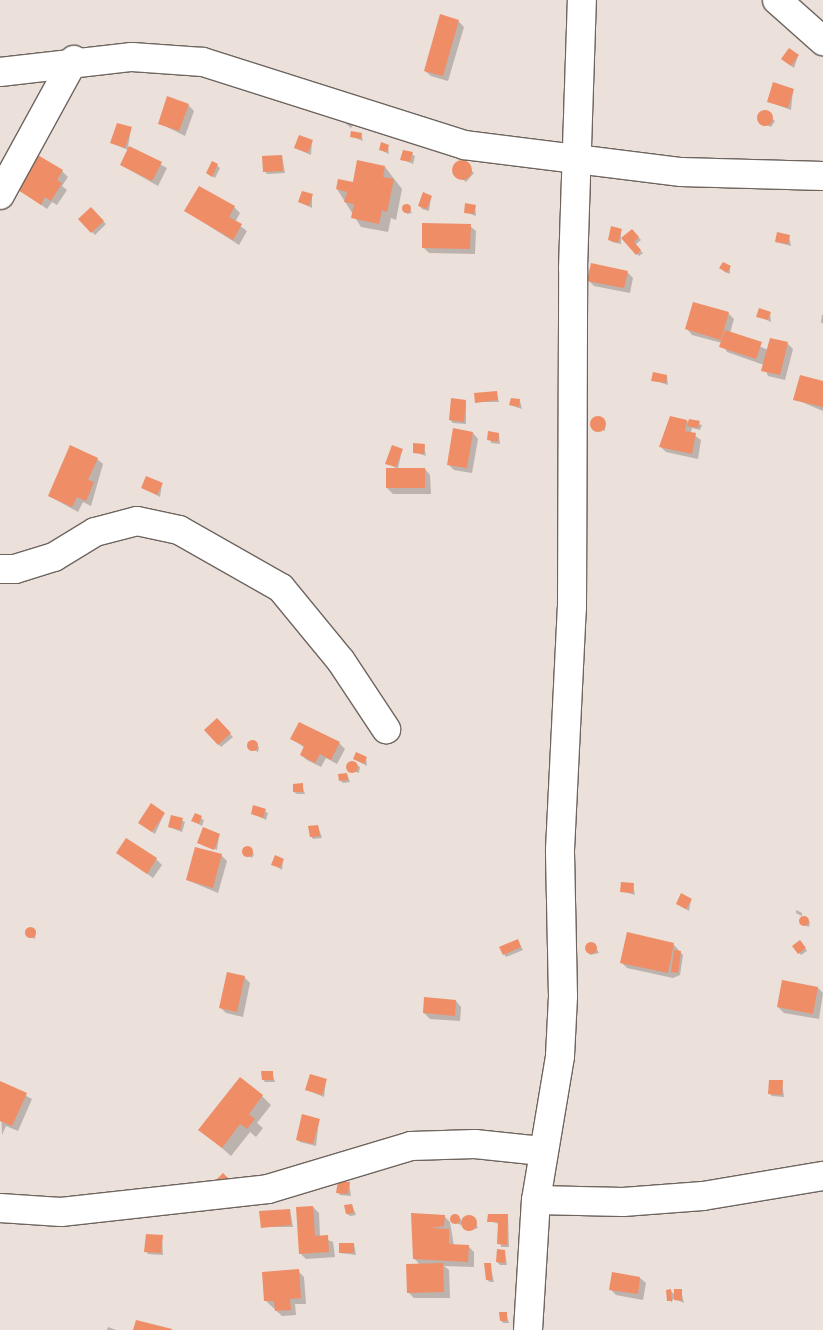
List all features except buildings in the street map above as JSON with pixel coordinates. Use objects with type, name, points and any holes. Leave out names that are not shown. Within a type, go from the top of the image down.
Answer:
[{"type":"street","points":[[528,1330],[536,1200],[542,1152],[560,1056],[563,996],[560,850],[570,700],[572,287],[579,159],[582,0]]},
{"type":"street","points":[[777,0],[823,41]]},
{"type":"street","points":[[0,72],[74,60],[132,57],[203,62],[464,145],[681,172],[823,176]]},
{"type":"street","points":[[0,196],[74,60]]},
{"type":"street","points":[[0,569],[15,569],[54,557],[95,532],[137,520],[179,530],[281,588],[341,661],[386,729]]},
{"type":"street","points":[[0,1208],[61,1212],[268,1189],[411,1146],[474,1144],[542,1152]]},
{"type":"street","points":[[536,1200],[623,1202],[694,1197],[823,1176]]}]
